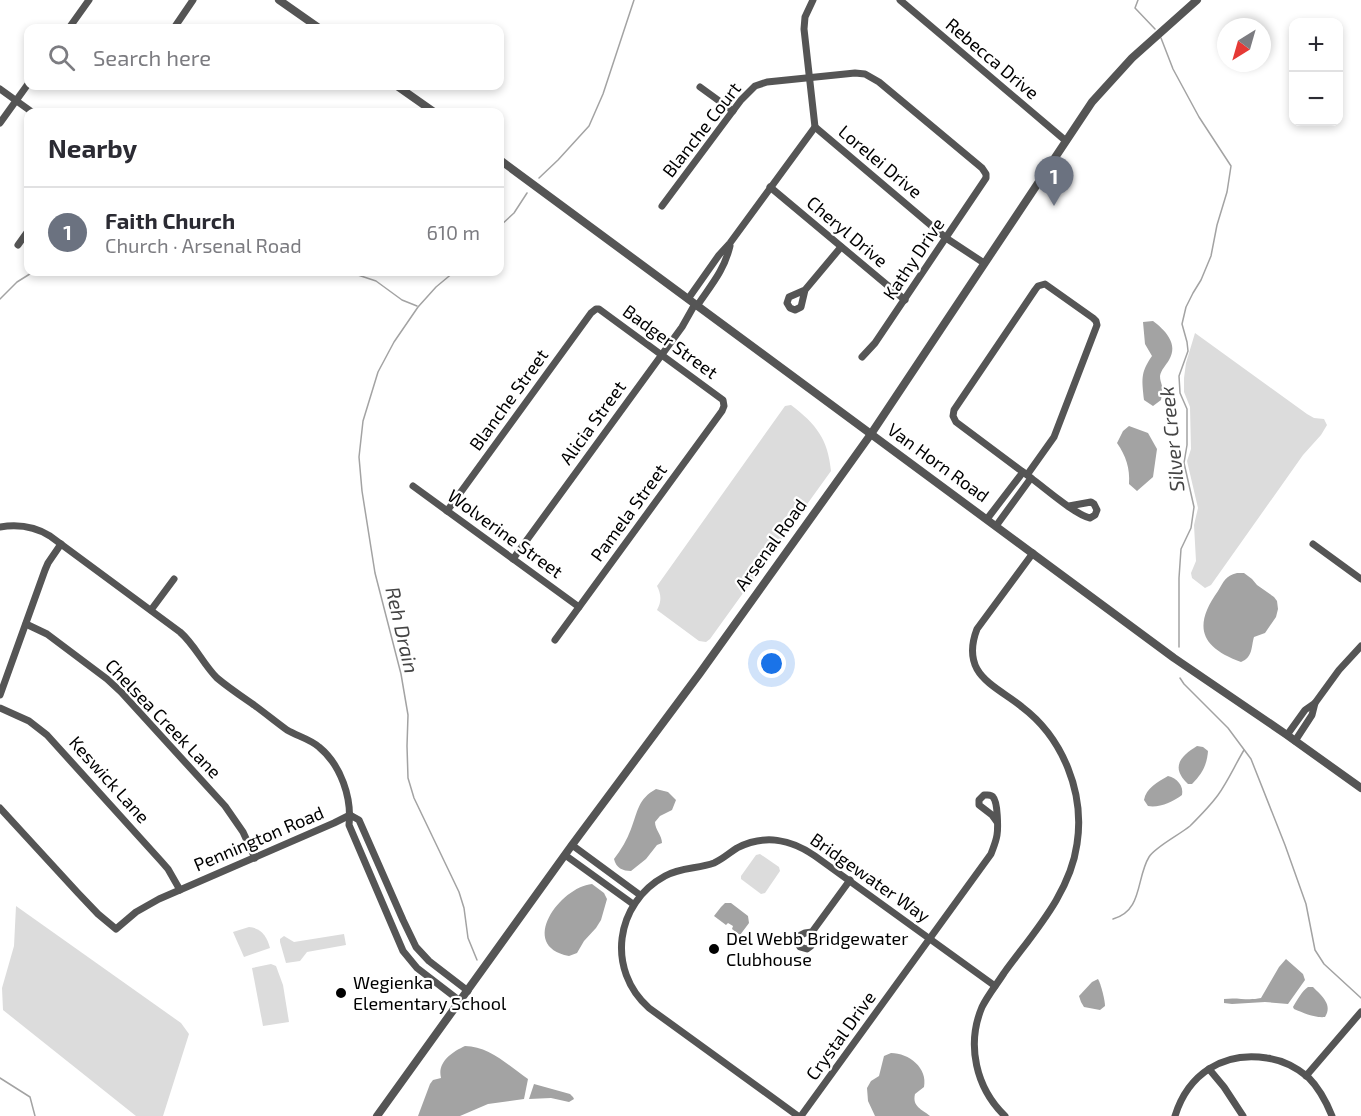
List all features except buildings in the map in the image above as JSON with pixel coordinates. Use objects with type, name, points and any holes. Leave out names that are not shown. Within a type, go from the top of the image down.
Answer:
[{"type":"street","points":[[72,24],[89,0]]},
{"type":"street","points":[[177,24],[193,0]]},
{"type":"street","points":[[279,0],[312,24]]},
{"type":"street","points":[[813,0],[804,23],[814,127]]},
{"type":"street","name":"Rebecca Drive","points":[[900,0],[1066,141]]},
{"type":"street","name":"Arsenal Road","points":[[377,1116],[871,434],[1092,102],[1145,45],[1197,0]]},
{"type":"street","name":"Blanche Court","points":[[662,206],[744,95],[755,86],[767,82],[855,72],[872,77],[982,168],[986,174]]},
{"type":"street","points":[[700,87],[733,111]]},
{"type":"street","points":[[0,89],[26,108]]},
{"type":"street","points":[[0,123],[24,90]]},
{"type":"street","points":[[403,90],[428,108]]},
{"type":"street","name":"Alicia Street","points":[[513,559],[688,317],[719,255],[814,127]]},
{"type":"street","name":"Lorelei Drive","points":[[814,127],[946,238],[984,263]]},
{"type":"street","name":"Van Horn Road","points":[[504,163],[1184,664],[1360,786]]},
{"type":"street","name":"Kathy Drive","points":[[862,357],[875,344],[905,300],[986,178],[986,174]]},
{"type":"street","name":"Cheryl Drive","points":[[770,187],[905,300]]},
{"type":"street","points":[[18,245],[24,237]]},
{"type":"street","name":"Alicia Street","points":[[693,303],[720,272],[730,243]]},
{"type":"street","points":[[805,290],[841,247]]},
{"type":"street","points":[[996,526],[1027,475],[1054,437],[1097,325],[1096,321],[1043,284],[1035,289],[954,410],[953,416],[956,422],[1027,475],[1069,506]]},
{"type":"street","name":"Badger Street","points":[[596,309],[720,396],[724,402]]},
{"type":"street","name":"Blanche Street","points":[[447,511],[591,312],[596,309]]},
{"type":"street","name":"Pamela Street","points":[[555,640],[722,411],[724,402]]},
{"type":"street","points":[[987,519],[1027,475]]},
{"type":"street","name":"Wolverine Street","points":[[413,486],[579,607]]},
{"type":"street","points":[[0,527],[14,525],[45,532],[186,638],[217,678],[288,730],[311,741],[324,752],[342,779],[350,815],[349,825],[403,951],[417,968],[460,1001]]},
{"type":"street","points":[[0,695],[46,566],[61,544]]},
{"type":"street","points":[[1313,544],[1361,579]]},
{"type":"street","points":[[1005,1116],[994,1104],[983,1085],[976,1065],[974,1048],[979,1016],[995,986],[1062,892],[1074,863],[1078,833],[1075,790],[1059,749],[1026,709],[983,677],[975,665],[972,653],[972,643],[977,629],[1033,553]]},
{"type":"street","points":[[151,610],[174,579]]},
{"type":"street","name":"Chelsea Creek Lane","points":[[26,624],[47,634],[114,685],[225,806],[243,832],[255,858]]},
{"type":"street","points":[[1291,738],[1312,715],[1315,703],[1339,670],[1361,646]]},
{"type":"street","name":"Keswick Lane","points":[[0,708],[29,722],[52,740],[168,868],[180,890]]},
{"type":"street","name":"Pennington Road","points":[[0,808],[114,929],[146,906],[350,815]]},
{"type":"street","points":[[350,815],[359,820],[414,943],[429,961],[468,991]]},
{"type":"street","name":"Crystal Drive","points":[[799,1116],[991,854],[995,844],[997,822]]},
{"type":"street","name":"Bridgewater Way","points":[[799,1116],[649,1008],[627,978],[622,952],[624,928],[633,904],[654,883],[673,872],[715,862],[750,843],[761,840],[780,840],[804,848],[995,986]]},
{"type":"street","points":[[572,845],[640,895]]},
{"type":"street","points":[[565,855],[633,904]]},
{"type":"street","points":[[368,872],[380,867]]},
{"type":"street","points":[[812,932],[850,880]]},
{"type":"street","points":[[392,925],[403,920]]},
{"type":"street","points":[[1306,1076],[1361,1012]]},
{"type":"street","points":[[1175,1116],[1185,1092],[1197,1078],[1209,1069],[1234,1058],[1245,1056],[1279,1060],[1295,1068],[1306,1076],[1322,1094],[1332,1116]]},
{"type":"street","points":[[1209,1069],[1243,1116]]},
{"type":"shaded area","points":[[1153,321],[1169,338],[1172,354],[1160,376],[1161,400],[1153,406],[1144,400],[1142,382],[1145,367],[1152,356],[1145,344],[1143,322]]},
{"type":"shaded area","points":[[1195,333],[1307,414],[1314,418],[1324,419],[1327,425],[1303,455],[1211,585],[1205,588],[1192,578],[1191,573],[1196,561],[1194,525],[1198,508],[1187,461],[1191,449],[1190,407],[1184,392],[1184,378]]},
{"type":"shaded area","points":[[791,405],[814,426],[824,441],[831,471],[710,639],[706,642],[699,641],[657,610],[660,598],[657,586],[785,406]]},
{"type":"shaded area","points":[[1129,426],[1148,433],[1157,449],[1153,477],[1137,491],[1129,484],[1127,462],[1117,443],[1123,431]]},
{"type":"shaded area","points":[[1244,573],[1274,597],[1278,609],[1276,617],[1265,633],[1254,637],[1250,655],[1241,662],[1217,650],[1209,642],[1203,625],[1210,603],[1223,582],[1227,577]]},
{"type":"shaded area","points":[[1197,746],[1208,751],[1206,761],[1199,777],[1192,784],[1188,784],[1180,773],[1179,763]]},
{"type":"shaded area","points":[[1168,776],[1179,783],[1182,795],[1166,804],[1148,806],[1144,800],[1147,792]]},
{"type":"shaded area","points":[[656,789],[668,792],[676,800],[672,810],[660,816],[655,822],[662,843],[657,845],[646,859],[631,871],[623,870],[616,865],[614,859],[628,837],[642,801]]},
{"type":"shaded area","points":[[760,854],[779,867],[780,871],[765,893],[761,894],[741,879],[756,855]]},
{"type":"shaded area","points":[[592,884],[604,893],[607,899],[601,920],[577,953],[569,956],[554,950],[546,941],[545,930],[549,917],[568,895]]},
{"type":"shaded area","points":[[725,903],[731,903],[748,916],[749,923],[740,935],[732,929],[733,926],[728,923],[726,925],[714,916]]},
{"type":"shaded area","points":[[16,906],[181,1023],[189,1034],[163,1116],[136,1116],[3,1010],[2,988],[14,946]]},
{"type":"shaded area","points":[[249,927],[263,933],[270,948],[244,957],[233,932]]},
{"type":"shaded area","points":[[344,934],[346,945],[307,952],[300,961],[286,963],[280,942],[284,936],[294,942]]},
{"type":"shaded area","points":[[1286,959],[1303,974],[1305,980],[1288,1004],[1224,1003],[1224,999],[1261,998]]},
{"type":"shaded area","points":[[271,964],[276,966],[283,985],[289,1022],[263,1026],[252,968]]},
{"type":"shaded area","points":[[1098,979],[1105,1006],[1100,1010],[1084,1007],[1079,996]]},
{"type":"shaded area","points":[[1308,987],[1313,987],[1325,1001],[1328,1009],[1325,1017],[1313,1016],[1294,1009],[1298,999]]},
{"type":"shaded area","points":[[465,1046],[490,1053],[528,1079],[524,1099],[488,1104],[460,1116],[418,1116],[430,1084],[433,1080],[441,1078],[443,1062],[455,1051]]},
{"type":"shaded area","points":[[891,1053],[910,1059],[920,1068],[924,1087],[915,1094],[914,1098],[918,1107],[930,1116],[875,1116],[868,1101],[867,1088],[871,1081],[879,1076],[884,1056]]},
{"type":"shaded area","points":[[534,1084],[570,1094],[574,1099],[569,1102],[551,1098],[529,1099]]},
{"type":"waterway","points":[[539,178],[589,126],[603,94],[634,0]]},
{"type":"waterway","name":"Silver Creek","points":[[1138,0],[1135,8],[1155,29]]},
{"type":"waterway","name":"Silver Creek","points":[[1161,38],[1173,69],[1199,117],[1231,166],[1211,256],[1186,307],[1182,324],[1188,351],[1179,376],[1180,393],[1187,409],[1187,445],[1184,463],[1194,507],[1191,528],[1181,549],[1179,647]]},
{"type":"waterway","points":[[504,222],[514,213],[527,193]]},
{"type":"waterway","points":[[0,299],[27,276]]},
{"type":"waterway","points":[[361,276],[376,281],[402,300],[417,306]]},
{"type":"waterway","name":"Reh Drain","points":[[449,276],[418,307],[394,342],[378,372],[363,421],[359,457],[375,573],[401,674],[408,715],[408,778],[414,798],[459,892],[464,908],[468,938],[477,960]]},
{"type":"waterway","name":"Silver Creek","points":[[1180,678],[1228,728],[1251,759],[1306,904],[1315,950],[1324,964],[1361,998]]},
{"type":"waterway","points":[[1113,919],[1123,915],[1134,901],[1145,865],[1152,853],[1190,826],[1208,807],[1222,790],[1244,750]]},
{"type":"waterway","points":[[0,1078],[30,1097],[35,1116]]},
{"type":"place","name":"Faith Church","points":[[1054,206]]},
{"type":"place","name":"Del Webb Bridgewater Clubhouse","points":[[714,949]]},
{"type":"place","name":"Wegienka Elementary School","points":[[341,993]]}]
